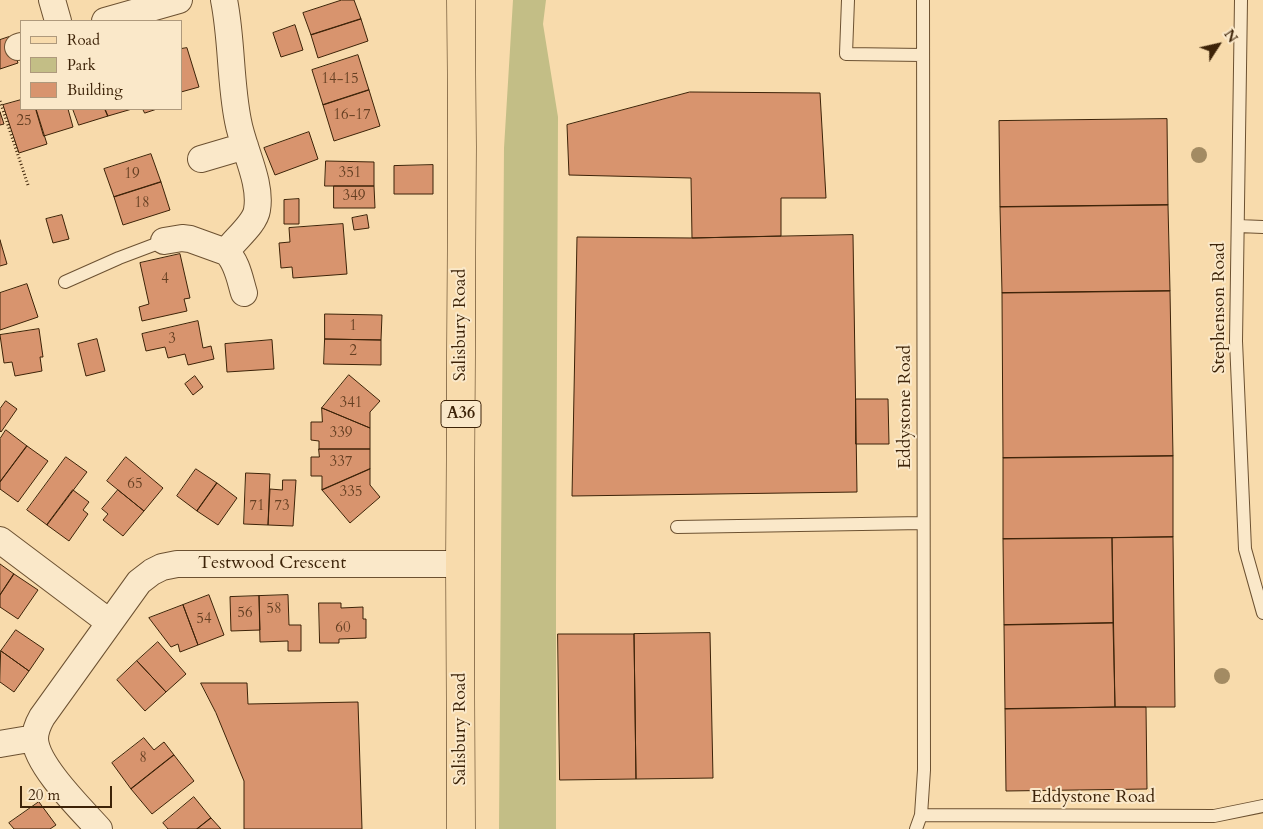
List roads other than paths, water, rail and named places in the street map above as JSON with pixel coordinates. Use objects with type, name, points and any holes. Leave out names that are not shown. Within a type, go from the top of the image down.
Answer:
[{"type":"main road","name":"Salisbury Road","points":[[461,0],[460,564],[462,829]]},
{"type":"street","points":[[52,0],[58,20]]},
{"type":"street","points":[[109,20],[179,0]]},
{"type":"street","points":[[224,0],[238,120],[258,193],[257,212],[254,219],[226,252]]},
{"type":"street","points":[[201,159],[245,146]]},
{"type":"street","points":[[164,241],[182,238],[190,239],[226,252],[233,261],[244,293]]},
{"type":"street","points":[[0,540],[109,622]]},
{"type":"street","name":"Testwood Crescent","points":[[35,738],[36,729],[42,717],[109,622],[139,582],[157,569],[177,564],[460,564]]},
{"type":"street","points":[[0,744],[35,738],[36,748],[48,770],[99,829]]},
{"type":"lane","points":[[848,0],[846,54],[923,55]]},
{"type":"lane","name":"Eddystone Road","points":[[916,829],[922,815],[924,770],[923,0]]},
{"type":"lane","name":"Stephenson Road","points":[[1241,0],[1236,341],[1245,549],[1263,613]]},
{"type":"lane","points":[[1238,226],[1263,226]]},
{"type":"lane","points":[[65,282],[119,258],[164,241]]},
{"type":"lane","points":[[677,527],[924,523]]},
{"type":"lane","name":"Eddystone Road","points":[[922,815],[1214,816],[1263,806]]}]
